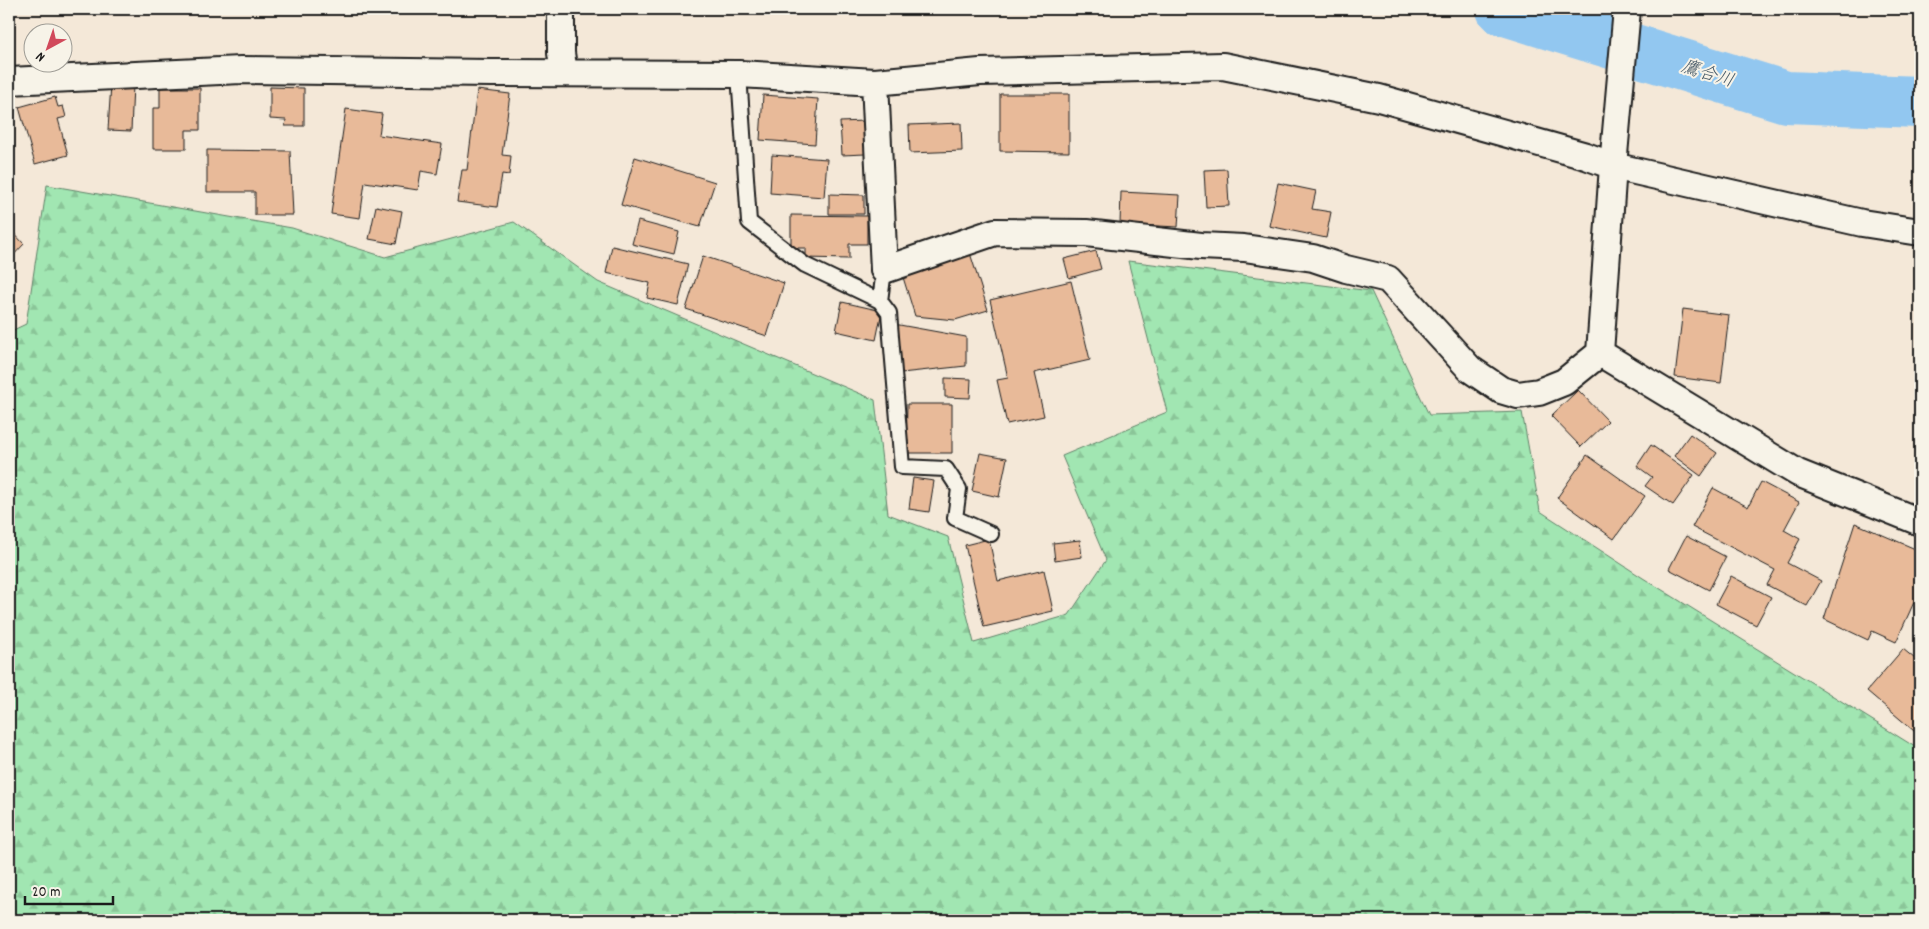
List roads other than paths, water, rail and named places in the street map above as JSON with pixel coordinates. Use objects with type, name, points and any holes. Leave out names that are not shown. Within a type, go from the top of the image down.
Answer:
[{"type":"street","points":[[561,9],[562,63]]},
{"type":"street","points":[[875,82],[884,270],[995,232],[1086,233],[1201,246],[1244,248],[1313,258],[1346,269],[1388,279],[1470,369],[1501,390],[1518,395],[1539,392],[1564,382],[1600,353],[1626,9]]},
{"type":"street","points":[[9,81],[242,70],[562,63],[875,82],[980,72],[1223,66],[1379,98],[1586,156],[1613,166],[1862,223],[1920,232]]},
{"type":"street","points":[[1600,353],[1798,473],[1920,522]]},
{"type":"lane","points":[[739,74],[749,222],[805,266],[880,301],[889,313],[902,467],[946,469],[959,489],[955,518],[990,534]]},
{"type":"lane","points":[[880,301],[884,270]]},
{"type":"waterway","name":"鷹合川","points":[[1502,9],[1786,97],[1920,102]]}]
